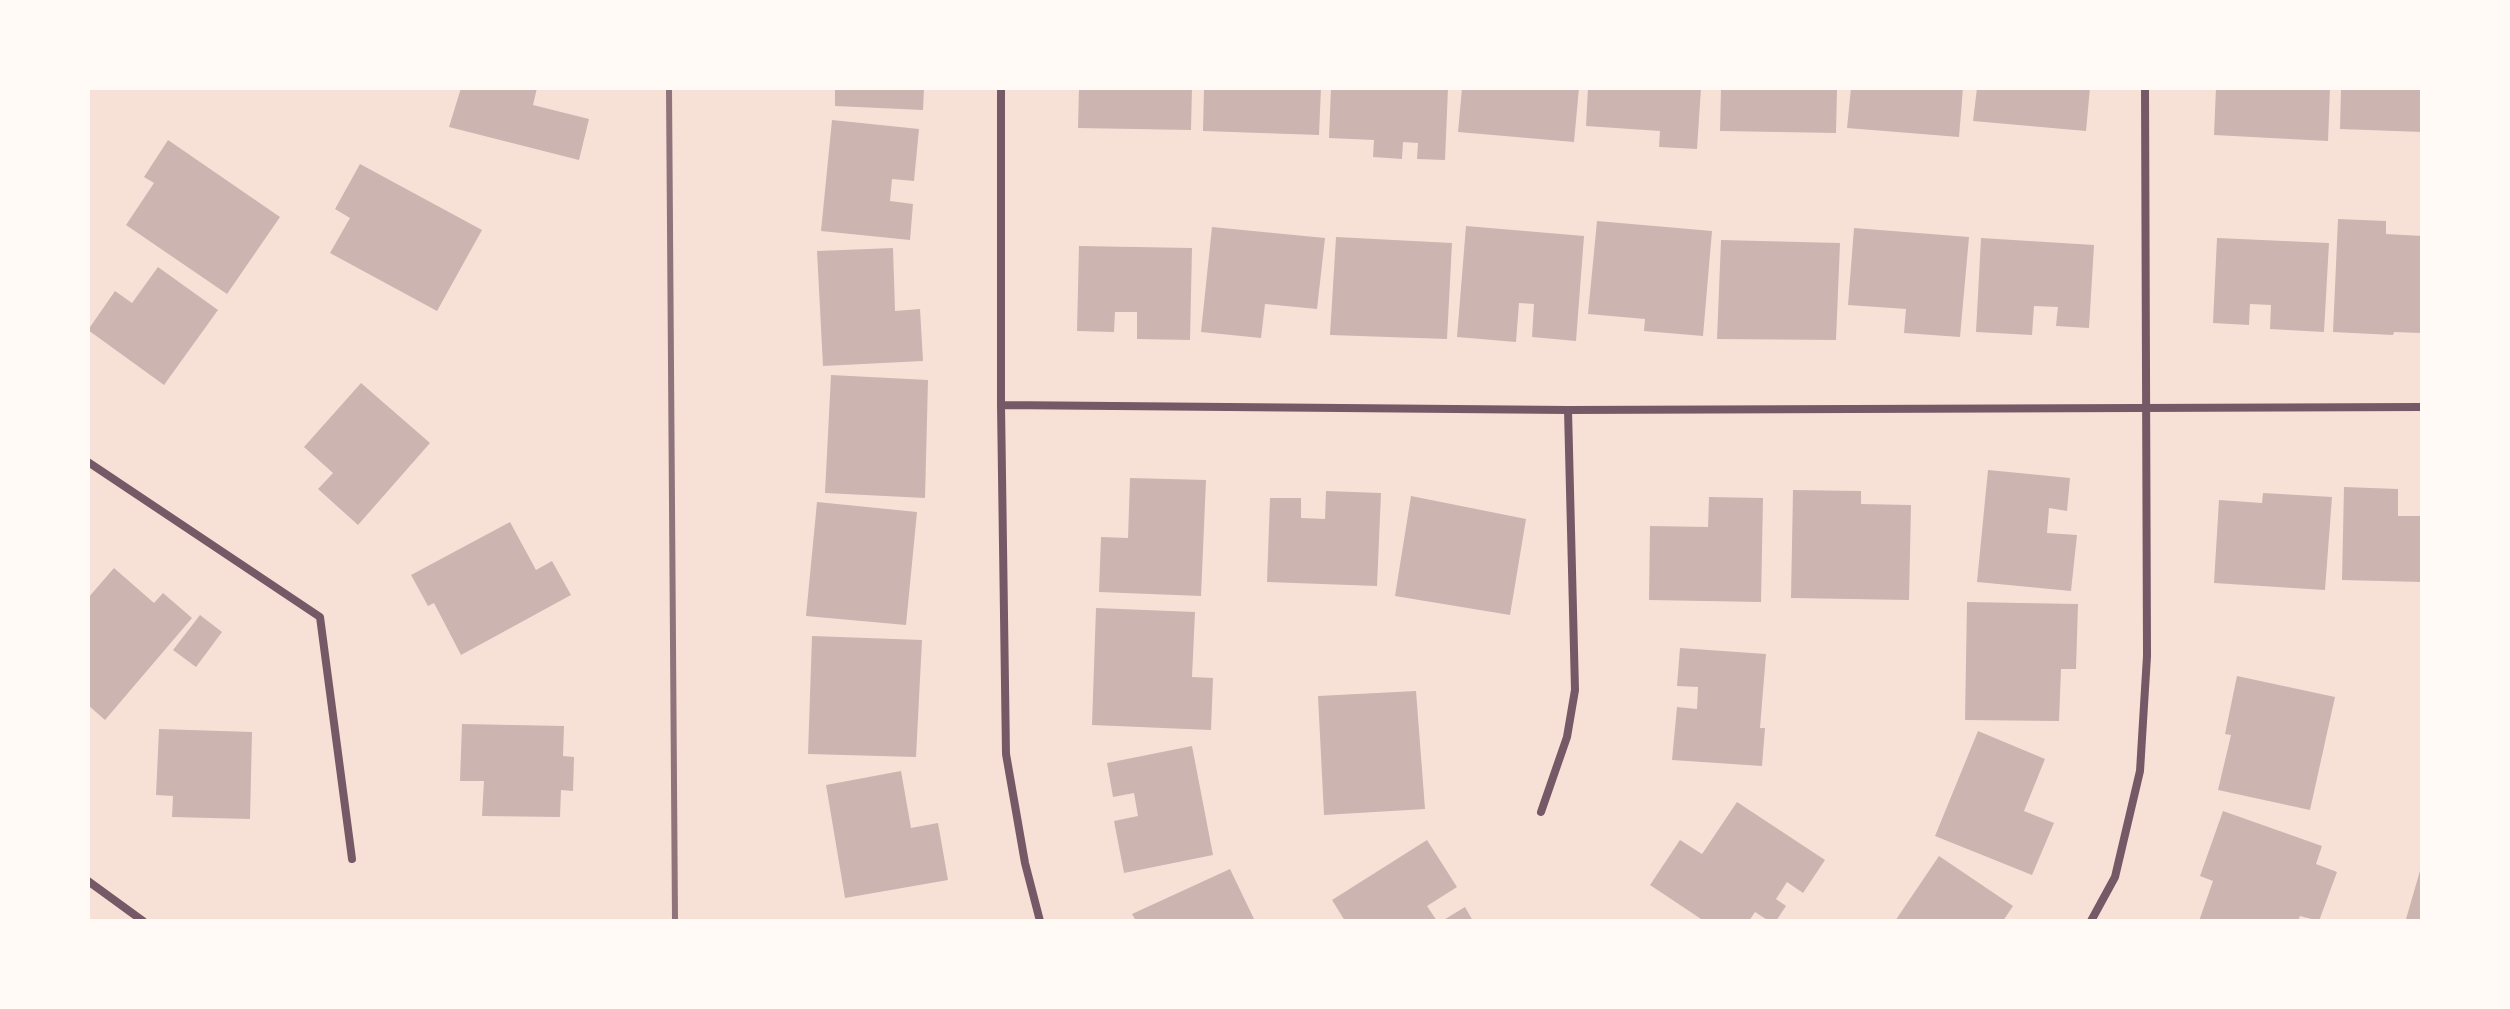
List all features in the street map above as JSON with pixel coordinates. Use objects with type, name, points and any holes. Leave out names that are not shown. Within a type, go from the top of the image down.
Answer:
[{"type":"street","points":[[1001,88],[1006,754],[1025,863],[1040,921]]},
{"type":"street","points":[[2091,921],[2115,877],[2140,771],[2147,656],[2145,88]]},
{"type":"street","points":[[1001,405],[1568,410],[2422,407]]},
{"type":"street","points":[[1541,812],[1567,737],[1575,690],[1568,410]]},
{"type":"street","points":[[88,462],[320,617],[352,859]]},
{"type":"street","points":[[88,881],[143,921]]},
{"type":"building","points":[[461,88],[537,88],[533,105],[589,119],[579,160],[449,127]]},
{"type":"building","points":[[835,88],[924,88],[923,110],[835,106]]},
{"type":"building","points":[[1079,88],[1192,88],[1191,130],[1078,128]]},
{"type":"building","points":[[1204,88],[1321,88],[1319,135],[1203,131]]},
{"type":"building","points":[[1331,88],[1448,88],[1445,160],[1417,159],[1418,143],[1403,142],[1402,159],[1373,157],[1374,140],[1329,138]]},
{"type":"building","points":[[1462,88],[1579,88],[1574,142],[1458,132]]},
{"type":"building","points":[[1588,88],[1701,88],[1697,149],[1659,147],[1660,131],[1586,126]]},
{"type":"building","points":[[1721,88],[1837,88],[1836,133],[1720,131]]},
{"type":"building","points":[[1851,88],[1963,88],[1959,137],[1847,128]]},
{"type":"building","points":[[1977,88],[2090,88],[2086,131],[1973,121]]},
{"type":"building","points":[[2216,88],[2330,88],[2328,141],[2214,135]]},
{"type":"building","points":[[2341,88],[2422,88],[2422,132],[2340,129]]},
{"type":"building","points":[[832,120],[919,129],[914,181],[892,179],[890,201],[913,204],[910,240],[821,231]]},
{"type":"building","points":[[168,140],[280,217],[227,294],[126,225],[154,183],[144,177]]},
{"type":"building","points":[[360,164],[482,230],[437,311],[330,253],[350,218],[335,209]]},
{"type":"building","points":[[2338,219],[2386,221],[2386,234],[2422,236],[2422,333],[2333,332]]},
{"type":"building","points":[[1597,221],[1712,231],[1703,336],[1644,331],[1645,319],[1588,314]]},
{"type":"building","points":[[1466,226],[1584,236],[1576,341],[1532,337],[1534,304],[1519,303],[1516,342],[1457,337]]},
{"type":"building","points":[[1212,227],[1325,238],[1317,309],[1265,304],[1261,338],[1201,332]]},
{"type":"building","points":[[1854,228],[1969,237],[1960,337],[1904,333],[1906,309],[1848,305]]},
{"type":"building","points":[[1336,237],[1452,243],[1447,339],[1330,335]]},
{"type":"building","points":[[1981,238],[2094,245],[2089,328],[2056,326],[2058,307],[2034,306],[2032,335],[1976,332]]},
{"type":"building","points":[[2217,238],[2329,243],[2324,332],[2270,329],[2271,305],[2250,304],[2249,325],[2213,323]]},
{"type":"building","points":[[1721,240],[1840,243],[1836,340],[1717,339]]},
{"type":"building","points":[[1079,246],[1192,248],[1190,340],[1137,339],[1137,312],[1115,312],[1114,332],[1077,331]]},
{"type":"building","points":[[893,248],[895,311],[920,309],[923,361],[823,366],[817,251]]},
{"type":"building","points":[[158,267],[218,310],[164,385],[88,330],[115,291],[132,303]]},
{"type":"building","points":[[831,375],[928,380],[925,498],[825,493]]},
{"type":"building","points":[[361,383],[430,443],[358,525],[318,489],[333,473],[304,447]]},
{"type":"building","points":[[1988,470],[2070,478],[2067,511],[2049,508],[2047,533],[2077,535],[2071,591],[1977,582]]},
{"type":"building","points":[[1130,478],[1206,480],[1201,596],[1099,592],[1101,537],[1128,538]]},
{"type":"building","points":[[2344,487],[2398,489],[2398,516],[2422,516],[2422,582],[2342,580]]},
{"type":"building","points":[[1793,490],[1861,491],[1861,504],[1911,505],[1909,600],[1791,598]]},
{"type":"building","points":[[1326,491],[1381,493],[1377,586],[1267,582],[1270,498],[1301,498],[1301,518],[1325,519]]},
{"type":"building","points":[[2263,493],[2332,497],[2325,590],[2214,583],[2219,500],[2262,503]]},
{"type":"building","points":[[1411,496],[1526,519],[1510,615],[1395,596]]},
{"type":"building","points":[[1709,497],[1763,498],[1761,602],[1649,600],[1650,526],[1708,527]]},
{"type":"building","points":[[817,502],[917,512],[906,625],[806,616]]},
{"type":"building","points":[[510,522],[536,570],[552,561],[571,595],[461,655],[434,603],[428,606],[411,575]]},
{"type":"building","points":[[114,568],[154,603],[163,593],[192,618],[105,720],[88,705],[88,598]]},
{"type":"building","points":[[1967,602],[2078,604],[2076,669],[2061,669],[2059,721],[1965,720]]},
{"type":"building","points":[[1096,608],[1195,612],[1192,677],[1213,678],[1211,730],[1092,725]]},
{"type":"building","points":[[200,615],[222,632],[196,667],[173,650]]},
{"type":"building","points":[[812,636],[922,640],[916,757],[808,754]]},
{"type":"building","points":[[1680,648],[1766,654],[1760,728],[1765,728],[1762,766],[1672,760],[1677,707],[1697,709],[1698,687],[1677,686]]},
{"type":"building","points":[[2237,676],[2335,697],[2310,810],[2218,790],[2231,735],[2225,734]]},
{"type":"building","points":[[1416,691],[1425,809],[1324,815],[1318,696]]},
{"type":"building","points":[[462,724],[564,726],[563,756],[574,757],[573,791],[561,790],[560,817],[482,816],[484,781],[460,781]]},
{"type":"building","points":[[159,729],[252,732],[250,819],[172,817],[173,796],[156,795]]},
{"type":"building","points":[[1978,731],[2045,759],[2024,811],[2054,823],[2032,875],[1935,836]]},
{"type":"building","points":[[1192,746],[1213,855],[1124,873],[1114,821],[1138,816],[1134,793],[1113,797],[1107,763]]},
{"type":"building","points":[[901,771],[911,828],[938,823],[948,880],[845,898],[826,785]]},
{"type":"building","points":[[1737,802],[1825,860],[1803,893],[1787,882],[1776,899],[1786,906],[1776,921],[1769,921],[1755,912],[1749,921],[1704,921],[1650,885],[1680,840],[1702,854]]},
{"type":"building","points":[[2223,811],[2322,846],[2316,864],[2337,872],[2319,921],[2300,916],[2298,921],[2199,921],[2213,881],[2200,876]]},
{"type":"building","points":[[1427,840],[1457,887],[1427,906],[1437,921],[1345,921],[1332,900]]},
{"type":"building","points":[[1939,856],[2013,906],[2003,921],[1895,921]]},
{"type":"building","points":[[2422,864],[2422,921],[2414,921],[2406,919]]},
{"type":"building","points":[[1230,869],[1255,921],[1136,921],[1132,914]]},
{"type":"building","points":[[1465,907],[1473,921],[1442,921]]},
{"type":"railway","points":[[669,88],[675,921]]}]
